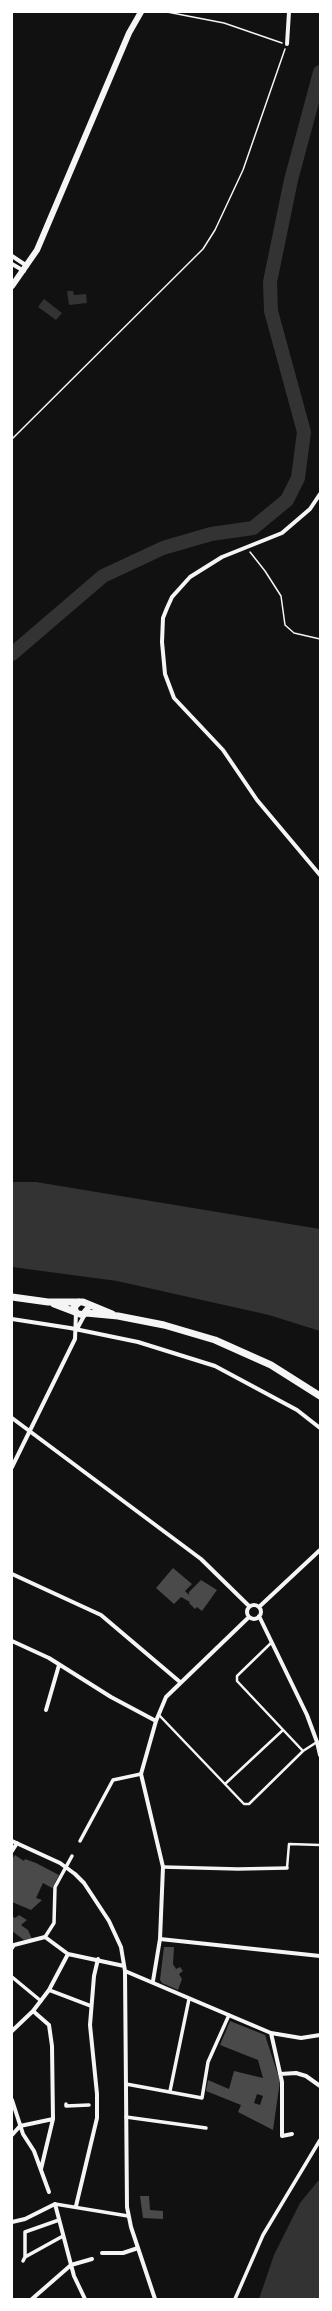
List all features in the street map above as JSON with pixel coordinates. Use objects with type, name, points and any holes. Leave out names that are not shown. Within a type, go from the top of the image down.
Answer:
[{"type":"main road","points":[[12,286],[26,269],[37,250],[129,33],[141,12]]},
{"type":"main road","points":[[12,1297],[48,1302],[79,1302],[118,1316],[178,1328],[230,1346],[276,1368],[320,1396]]},
{"type":"main road","points":[[48,1302],[75,1313],[118,1316]]},
{"type":"main road","points":[[75,1313],[75,1305],[79,1302]]},
{"type":"main road","points":[[85,1314],[86,1305]]},
{"type":"street","points":[[286,44],[289,12]]},
{"type":"street","points":[[12,256],[26,269]]},
{"type":"street","points":[[12,264],[26,269]]},
{"type":"street","points":[[320,494],[310,509],[282,533],[204,567],[190,577],[172,596],[163,618],[162,642],[165,674],[170,692],[223,750],[257,800],[320,875]]},
{"type":"street","points":[[12,1467],[76,1339],[75,1313]]},
{"type":"street","points":[[76,1329],[85,1314]]},
{"type":"street","points":[[12,1319],[76,1329],[153,1346],[215,1366],[297,1410],[320,1428]]},
{"type":"street","points":[[12,1418],[201,1559],[249,1606]]},
{"type":"street","points":[[259,1607],[320,1550]]},
{"type":"street","points":[[12,1574],[102,1615],[180,1682]]},
{"type":"street","points":[[249,1606],[253,1604],[259,1607],[261,1613],[259,1616],[307,1715],[320,1755]]},
{"type":"street","points":[[249,1606],[246,1613],[249,1617],[255,1619],[259,1616]]},
{"type":"street","points":[[153,1981],[160,1940],[163,1867],[141,1774],[156,1721],[166,1697],[249,1617]]},
{"type":"street","points":[[12,1641],[59,1665],[111,1697],[156,1721]]},
{"type":"street","points":[[46,1710],[59,1665]]},
{"type":"street","points":[[80,1841],[113,1780],[141,1774]]},
{"type":"street","points":[[12,1850],[14,1842],[67,1867],[84,1883],[118,1936],[124,1968],[128,2216],[155,2299]]},
{"type":"street","points":[[12,1948],[14,1945],[45,1937],[54,1923],[55,1887],[72,1856]]},
{"type":"street","points":[[163,1867],[238,1869],[287,1868]]},
{"type":"street","points":[[45,1937],[68,1954],[98,1959],[124,1968],[189,1999],[271,2033],[301,2038],[320,2035]]},
{"type":"street","points":[[160,1940],[320,1956]]},
{"type":"street","points":[[12,2031],[33,2011],[49,1990],[68,1954]]},
{"type":"street","points":[[76,2206],[97,2118],[97,2094],[90,2025],[94,1976],[98,1959]]},
{"type":"street","points":[[12,1977],[41,2001]]},
{"type":"street","points":[[49,1990],[91,2006]]},
{"type":"street","points":[[170,2091],[189,1999]]},
{"type":"street","points":[[33,2011],[49,2025],[52,2046],[53,2119],[41,2169]]},
{"type":"street","points":[[126,2084],[202,2098],[208,2062],[229,2016]]},
{"type":"street","points":[[271,2033],[282,2082],[282,2136],[292,2134]]},
{"type":"street","points":[[280,2074],[296,2073],[306,2076],[320,2086]]},
{"type":"street","points":[[12,2100],[20,2126],[41,2169],[49,2192]]},
{"type":"street","points":[[66,2104],[89,2105]]},
{"type":"street","points":[[126,2117],[206,2128]]},
{"type":"street","points":[[12,2135],[20,2126],[53,2119]]},
{"type":"street","points":[[235,2299],[263,2235],[320,2140]]},
{"type":"street","points":[[55,2204],[71,2264],[85,2299]]},
{"type":"street","points":[[12,2222],[25,2219],[55,2204],[76,2206],[128,2216]]},
{"type":"street","points":[[26,2257],[25,2232],[59,2220]]},
{"type":"street","points":[[23,2261],[26,2257],[63,2236]]},
{"type":"street","points":[[102,2254],[123,2253],[138,2248]]},
{"type":"street","points":[[32,2299],[71,2264],[92,2260]]},
{"type":"lane","points":[[271,1643],[237,1676],[237,1681],[303,1751]]},
{"type":"lane","points":[[159,1715],[244,1804],[249,1804],[303,1751],[317,1742]]},
{"type":"lane","points":[[225,1784],[283,1730]]},
{"type":"lane","points":[[287,1868],[289,1844],[320,1845]]},
{"type":"path","points":[[12,439],[203,249],[215,230],[243,170],[286,44],[224,23],[167,12]]},
{"type":"path","points":[[243,549],[253,554],[281,596],[285,625],[294,633],[320,639]]},
{"type":"shaded area","points":[[67,291],[73,291],[74,295],[86,294],[87,303],[69,305]]},
{"type":"shaded area","points":[[44,299],[62,313],[56,320],[38,307]]},
{"type":"shaded area","points":[[12,1182],[36,1182],[320,1229],[320,1331],[269,1315],[117,1281],[12,1267]]},
{"type":"shaded area","points":[[318,2181],[320,2181],[320,2299],[259,2299],[274,2255],[300,2203]]},
{"type":"building","points":[[173,1568],[192,1584],[185,1591],[189,1595],[189,1592],[201,1580],[217,1590],[202,1611],[197,1607],[195,1609],[189,1603],[190,1602],[181,1597],[174,1604],[156,1588]]},
{"type":"building","points":[[15,1855],[24,1861],[25,1859],[36,1863],[59,1875],[52,1888],[43,1883],[36,1898],[42,1900],[31,1910],[12,1902],[12,1859]]},
{"type":"building","points":[[19,1915],[27,1920],[21,1925],[28,1930],[32,1939],[24,1940],[12,1931],[12,1916],[15,1918]]},
{"type":"building","points":[[164,1947],[174,1947],[173,1964],[176,1969],[180,1967],[183,1971],[179,1974],[182,1979],[178,1990],[162,1983],[160,1980]]},
{"type":"building","points":[[230,2021],[265,2035],[280,2081],[273,2130],[238,2112],[241,2105],[206,2091],[208,2080],[229,2089],[234,2071],[263,2078],[258,2060],[220,2045]],"holes":[[[257,2094],[263,2096],[260,2105],[254,2103]]]},
{"type":"building","points":[[140,2196],[149,2196],[150,2210],[163,2211],[163,2219],[143,2218]]},
{"type":"waterway","points":[[12,654],[103,576],[163,548],[211,534],[253,528],[287,500],[298,478],[304,432],[271,311],[270,282],[291,180],[320,72]]}]
